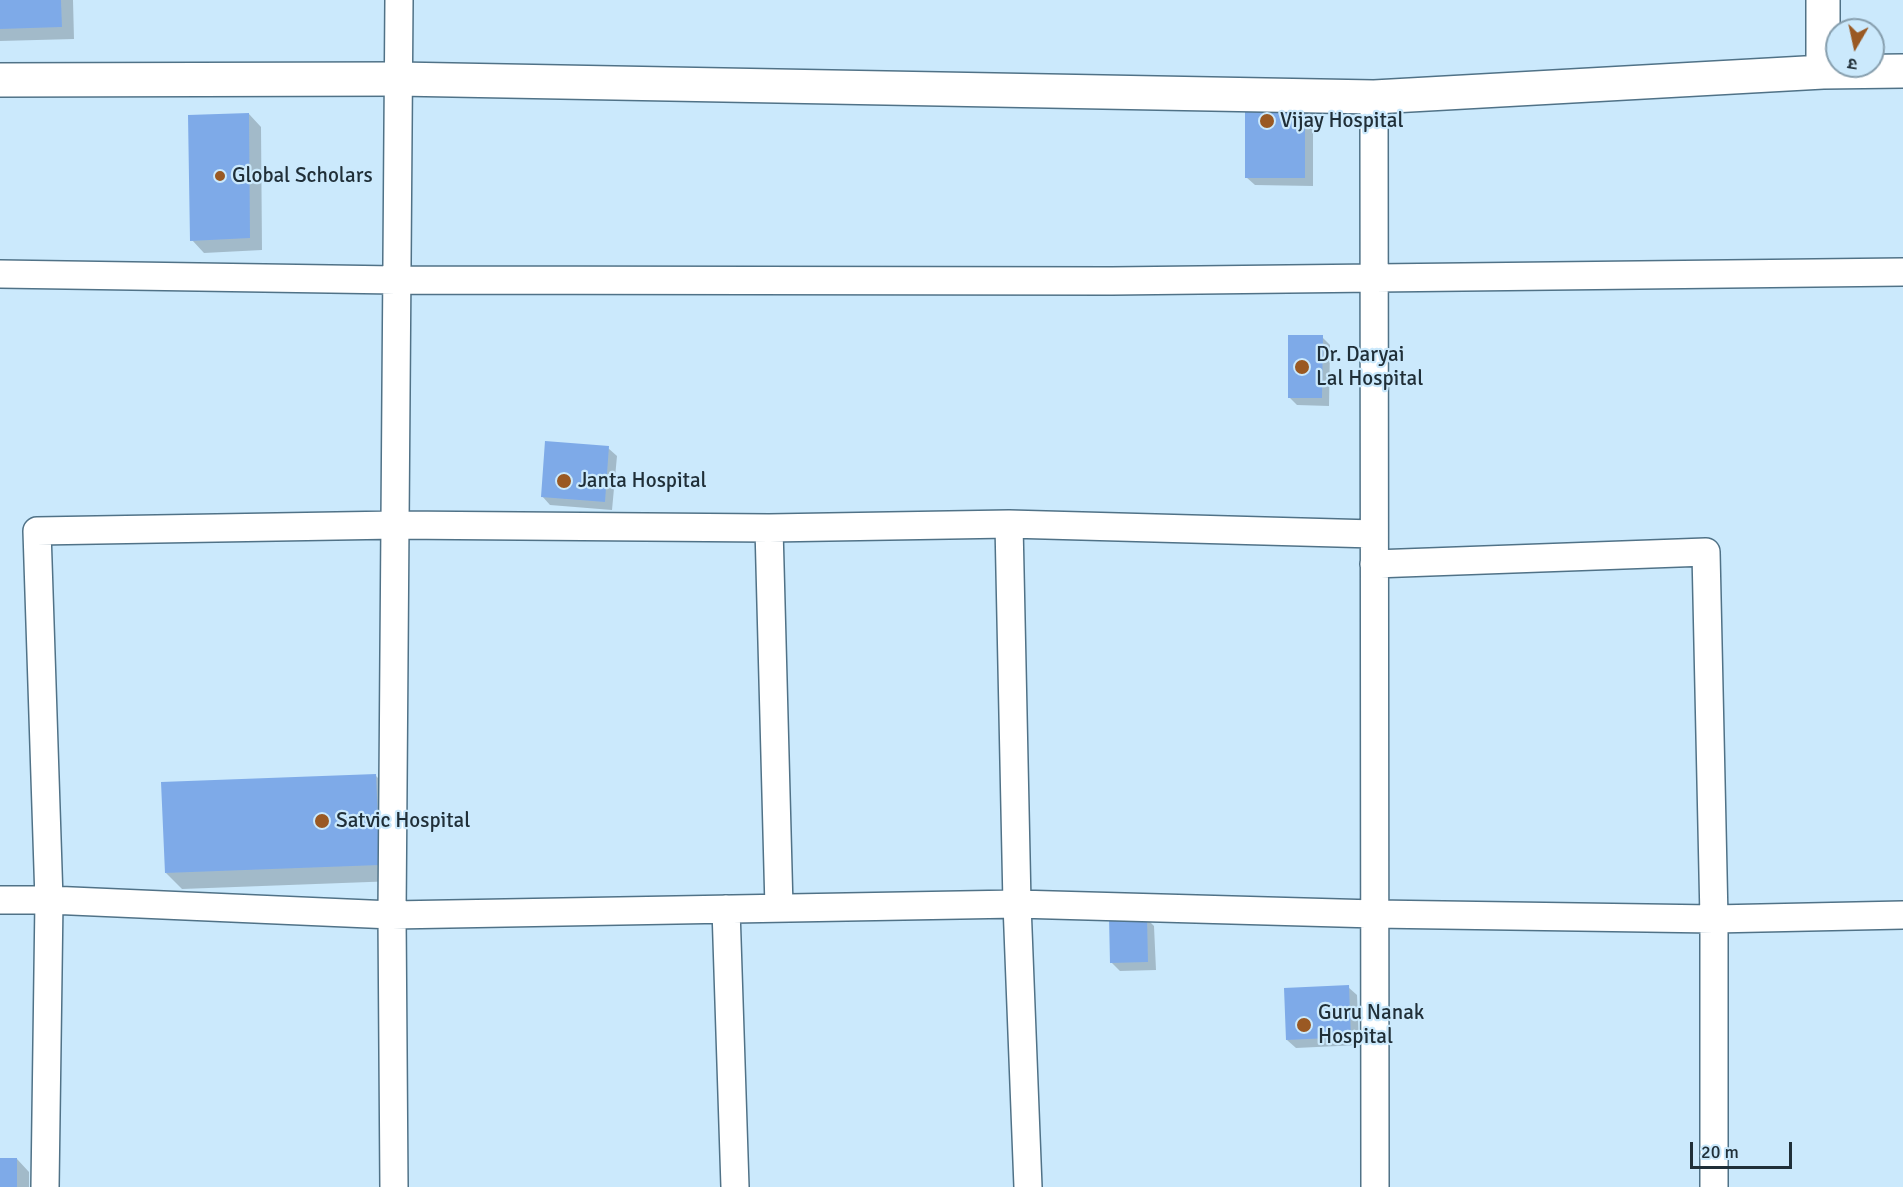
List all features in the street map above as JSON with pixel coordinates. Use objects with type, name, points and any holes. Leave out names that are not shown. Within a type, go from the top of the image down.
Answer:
[{"type":"street","points":[[394,1187],[392,915],[399,0]]},
{"type":"street","points":[[1822,0],[1823,72]]},
{"type":"street","points":[[0,80],[398,79],[1374,97],[1823,72],[1903,71]]},
{"type":"street","points":[[1374,97],[1375,1187]]},
{"type":"street","points":[[0,274],[396,280],[1112,281],[1903,272]]},
{"type":"street","points":[[45,1187],[49,900],[37,531],[396,525],[769,528],[1009,524],[1374,534]]},
{"type":"street","points":[[1009,524],[1017,904],[1028,1187]]},
{"type":"street","points":[[769,528],[779,908]]},
{"type":"street","points":[[1374,564],[1706,552],[1714,919],[1714,1187]]},
{"type":"street","points":[[0,900],[49,900],[392,915],[1017,904],[1375,914],[1714,919],[1903,915]]},
{"type":"street","points":[[726,909],[735,1187]]},
{"type":"building","points":[[0,0],[61,0],[62,27],[0,29]]},
{"type":"building","points":[[1305,104],[1305,178],[1245,178],[1245,105]]},
{"type":"building","name":"Global Scholars","points":[[249,113],[250,238],[190,241],[188,115]]},
{"type":"building","points":[[1288,335],[1323,335],[1322,398],[1288,398]]},
{"type":"building","points":[[545,441],[609,446],[605,502],[541,497]]},
{"type":"building","points":[[376,774],[380,865],[165,873],[161,782]]},
{"type":"building","points":[[1147,916],[1148,962],[1110,963],[1109,917]]},
{"type":"building","points":[[1349,985],[1351,1037],[1286,1040],[1284,988]]},
{"type":"building","points":[[0,1158],[17,1158],[17,1187],[0,1187]]},
{"type":"place","name":"Vijay Hospital","points":[[1267,121]]},
{"type":"place","name":"Global Scholars","points":[[220,176]]},
{"type":"place","name":"Dr. Daryai Lal Hospital","points":[[1302,367]]},
{"type":"place","name":"Janta Hospital","points":[[564,481]]},
{"type":"place","name":"Satvic Hospital","points":[[322,821]]},
{"type":"place","name":"Guru Nanak Hospital","points":[[1304,1025]]}]
